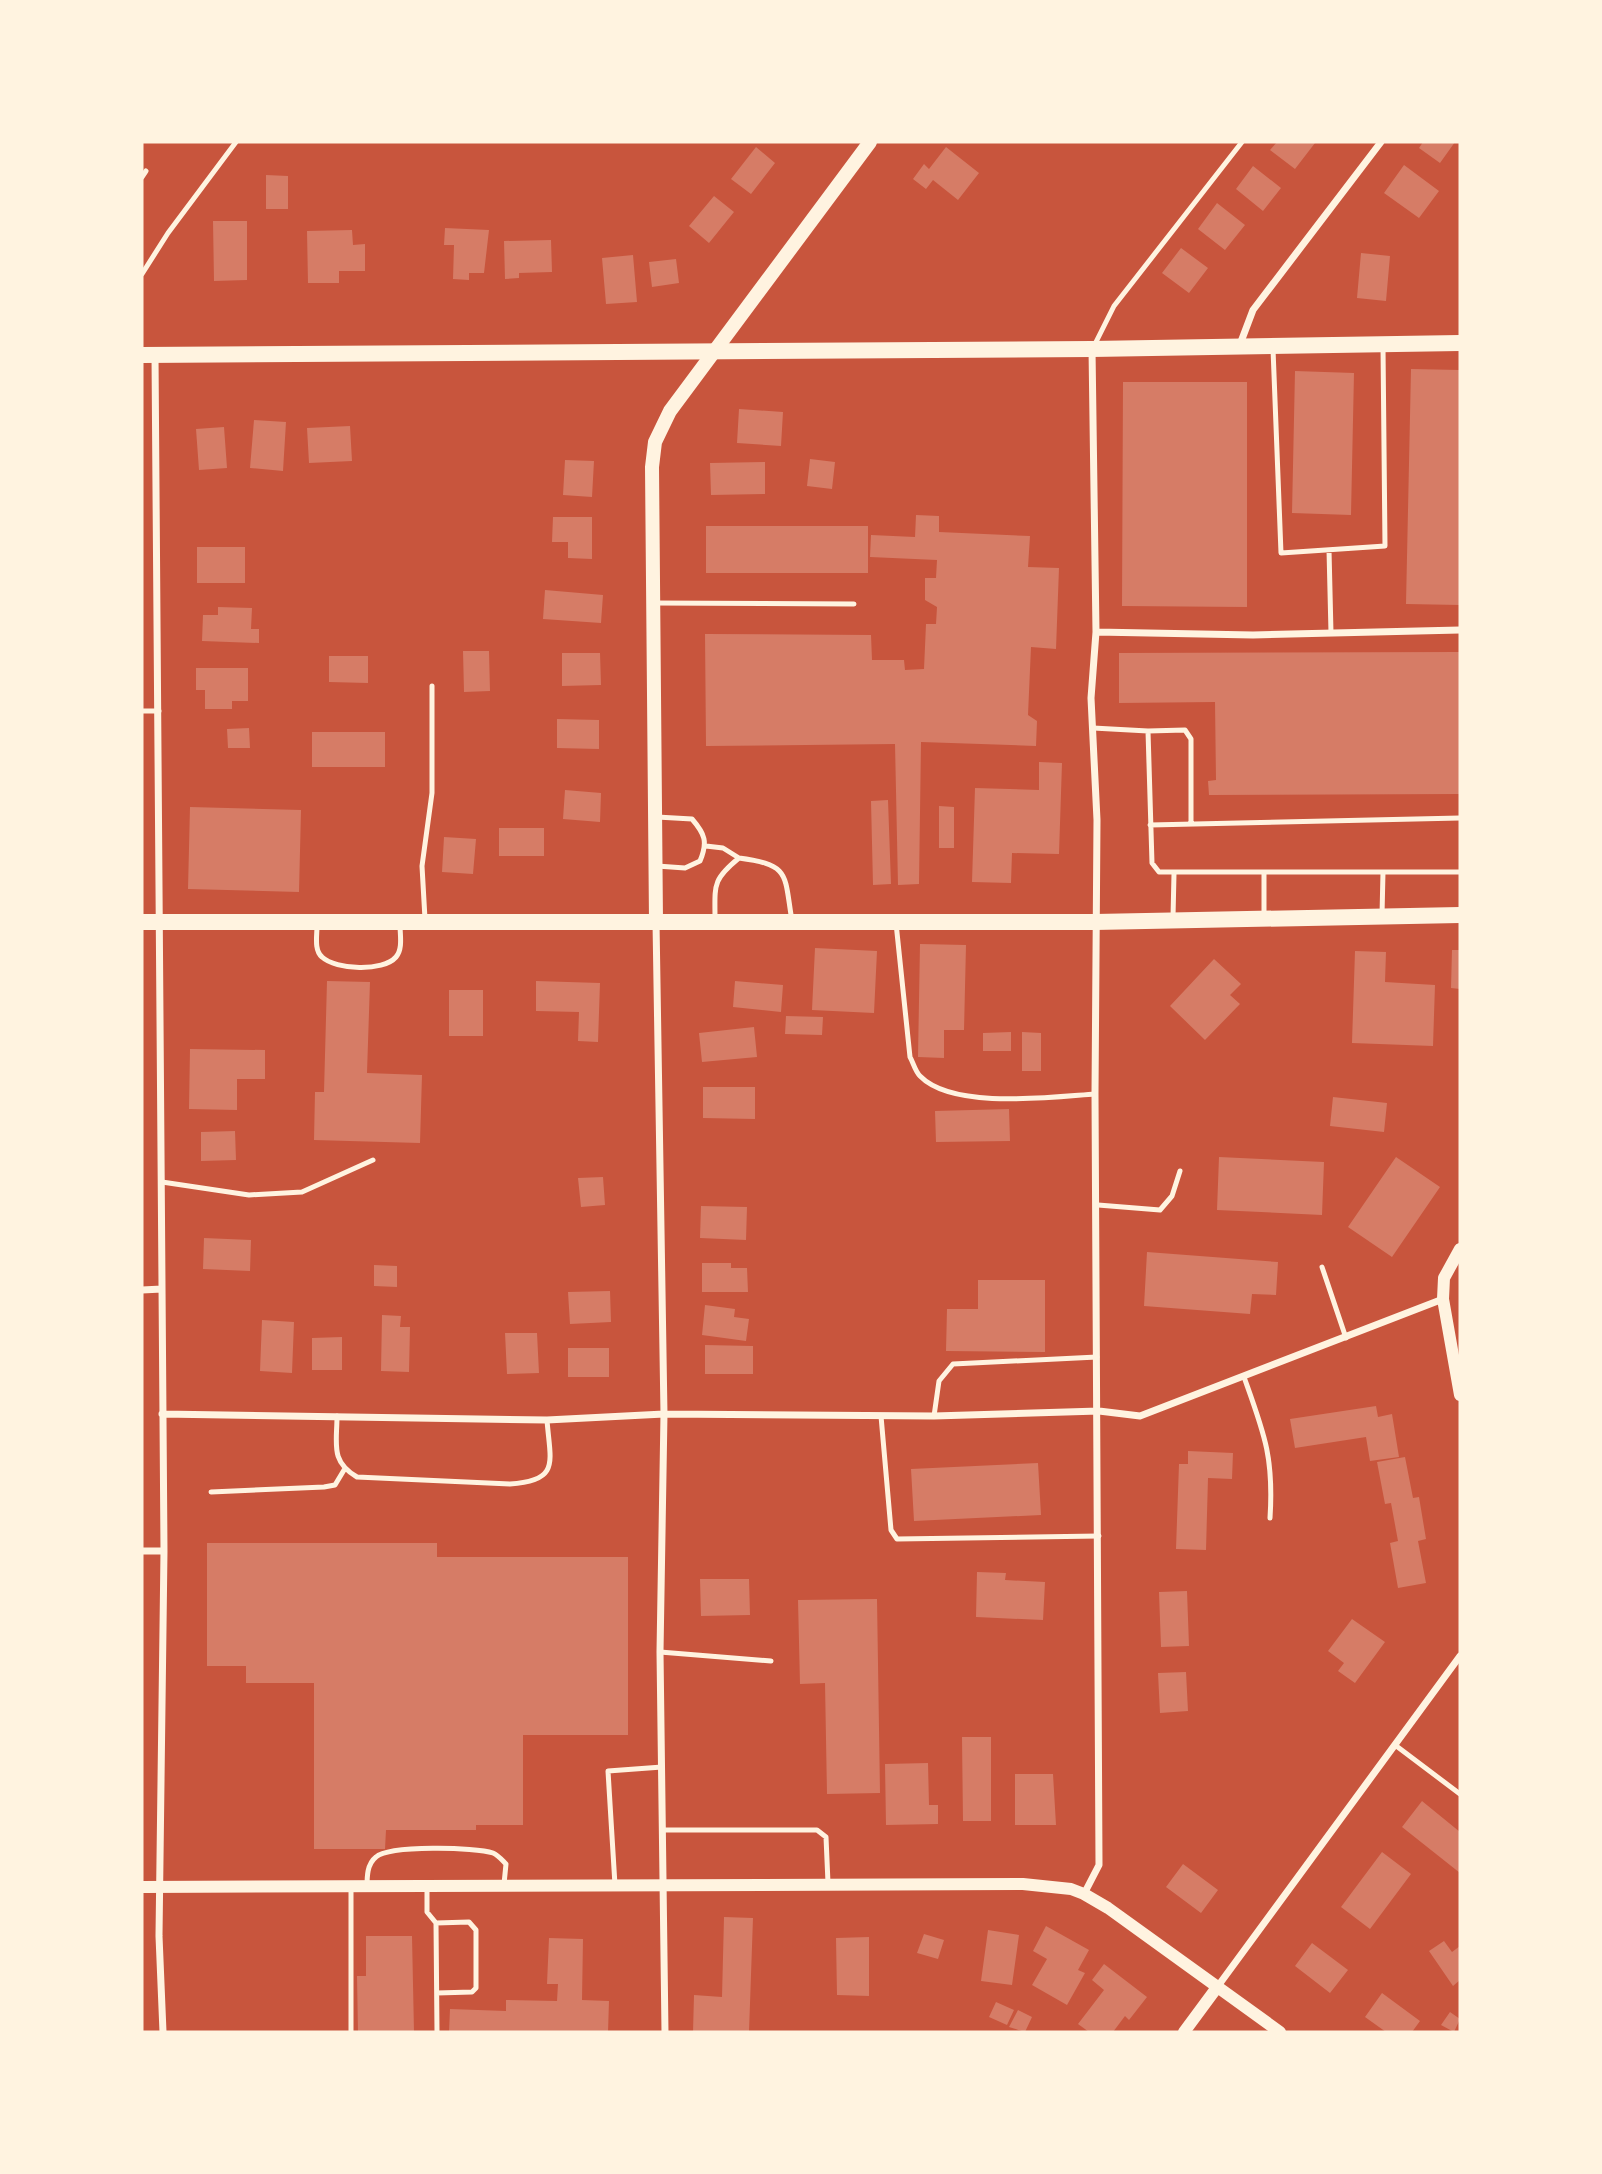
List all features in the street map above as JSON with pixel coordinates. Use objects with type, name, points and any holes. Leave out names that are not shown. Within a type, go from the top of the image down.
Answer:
[{"type":"main road","points":[[656,922],[652,467],[655,442],[670,411],[870,142]]},
{"type":"main road","points":[[148,355],[1092,349],[1460,343]]},
{"type":"main road","points":[[142,922],[1096,922],[1460,915]]},
{"type":"street","points":[[1239,347],[1253,310],[1381,142]]},
{"type":"street","points":[[1084,1894],[1100,1864],[1095,1094],[1097,820],[1091,698],[1096,632],[1092,349]]},
{"type":"street","points":[[148,355],[159,711],[161,922],[163,2032]]},
{"type":"street","points":[[1096,632],[1253,635],[1460,630]]},
{"type":"street","points":[[656,922],[664,1414],[660,1652],[665,2032]]},
{"type":"street","points":[[1460,1249],[1444,1278],[1443,1299],[1460,1395]]},
{"type":"street","points":[[142,1290],[162,1289]]},
{"type":"street","points":[[162,1414],[547,1420],[664,1414],[934,1416],[1099,1411],[1147,1415],[1443,1299]]},
{"type":"street","points":[[142,1551],[164,1551]]},
{"type":"street","points":[[1184,2032],[1460,1656]]},
{"type":"street","points":[[142,1887],[503,1888],[664,1884],[1023,1884],[1071,1889],[1084,1894],[1280,2032]]},
{"type":"lane","points":[[142,274],[168,233],[236,142]]},
{"type":"lane","points":[[1092,349],[1114,306],[1242,142]]},
{"type":"lane","points":[[1272,347],[1281,553],[1385,546],[1383,344]]},
{"type":"lane","points":[[1329,550],[1331,633]]},
{"type":"lane","points":[[653,603],[854,604]]},
{"type":"lane","points":[[425,922],[422,866],[432,793],[432,686]]},
{"type":"lane","points":[[142,711],[159,711]]},
{"type":"lane","points":[[1093,728],[1185,730],[1191,739],[1191,824]]},
{"type":"lane","points":[[1148,731],[1152,863],[1159,872],[1460,872]]},
{"type":"lane","points":[[654,817],[692,819],[703,832],[706,846],[700,861],[685,868],[655,866]]},
{"type":"lane","points":[[1150,825],[1460,818]]},
{"type":"lane","points":[[706,846],[723,848],[739,858],[771,863],[785,876],[793,923]]},
{"type":"lane","points":[[716,922],[715,882],[739,858]]},
{"type":"lane","points":[[1382,916],[1383,872]]},
{"type":"lane","points":[[1264,873],[1264,918]]},
{"type":"lane","points":[[1173,920],[1174,874]]},
{"type":"lane","points":[[317,923],[317,949],[322,957],[338,965],[362,966],[390,962],[396,957],[400,949],[400,923]]},
{"type":"lane","points":[[896,923],[910,1056],[919,1075],[953,1093],[991,1097],[1095,1094]]},
{"type":"lane","points":[[162,1182],[249,1195],[302,1192],[373,1160]]},
{"type":"lane","points":[[1097,1205],[1160,1210],[1172,1196],[1180,1171]]},
{"type":"lane","points":[[1322,1267],[1346,1338]]},
{"type":"lane","points":[[934,1416],[939,1381],[953,1364],[1097,1357]]},
{"type":"lane","points":[[1244,1377],[1268,1444],[1273,1476],[1270,1518]]},
{"type":"lane","points":[[337,1416],[336,1457],[344,1469],[357,1477],[533,1483],[545,1476],[550,1460],[547,1420]]},
{"type":"lane","points":[[881,1416],[891,1530],[897,1539],[1098,1536]]},
{"type":"lane","points":[[211,1492],[324,1487],[335,1485],[344,1469]]},
{"type":"lane","points":[[660,1652],[771,1661]]},
{"type":"lane","points":[[1395,1745],[1460,1794]]},
{"type":"lane","points":[[615,1885],[608,1771],[663,1767]]},
{"type":"lane","points":[[664,1830],[817,1830],[825,1837],[827,1846],[828,1884]]},
{"type":"lane","points":[[367,1888],[367,1872],[374,1858],[386,1851],[475,1849],[496,1854],[506,1864],[503,1888]]},
{"type":"lane","points":[[351,1887],[351,2032]]},
{"type":"lane","points":[[427,1888],[427,1912],[436,1923],[437,2032]]},
{"type":"lane","points":[[436,1923],[469,1922],[476,1930],[476,1988],[472,1992],[437,1993]]},
{"type":"building","points":[[1277,142],[1315,143],[1295,169],[1270,150]]},
{"type":"building","points":[[1423,142],[1455,142],[1440,163],[1419,148]]},
{"type":"building","points":[[756,147],[775,163],[751,194],[731,179]]},
{"type":"building","points":[[946,147],[979,173],[958,200],[933,180],[926,189],[913,179],[924,164],[929,169]]},
{"type":"building","points":[[1404,165],[1439,191],[1419,218],[1384,193]]},
{"type":"building","points":[[1253,166],[1281,188],[1263,211],[1236,189]]},
{"type":"building","points":[[266,175],[288,176],[288,209],[266,209]]},
{"type":"building","points":[[714,196],[734,212],[709,243],[689,226]]},
{"type":"building","points":[[1217,203],[1245,225],[1225,250],[1198,229]]},
{"type":"building","points":[[213,221],[247,221],[247,280],[214,281]]},
{"type":"building","points":[[445,228],[489,230],[484,273],[469,273],[469,280],[453,279],[454,245],[444,245]]},
{"type":"building","points":[[352,230],[353,245],[365,244],[365,271],[339,271],[339,283],[308,283],[307,231]]},
{"type":"building","points":[[551,240],[552,272],[519,273],[519,278],[505,279],[504,241]]},
{"type":"building","points":[[1181,248],[1208,268],[1189,293],[1162,273]]},
{"type":"building","points":[[1361,253],[1390,256],[1386,301],[1357,298]]},
{"type":"building","points":[[633,255],[637,302],[606,304],[602,258]]},
{"type":"building","points":[[676,259],[679,283],[652,287],[649,262]]},
{"type":"building","points":[[1411,369],[1460,370],[1460,605],[1406,604]]},
{"type":"building","points":[[1295,371],[1354,373],[1351,515],[1292,513]]},
{"type":"building","points":[[1123,382],[1247,382],[1247,607],[1122,606]]},
{"type":"building","points":[[739,409],[783,412],[781,446],[737,443]]},
{"type":"building","points":[[254,420],[286,422],[283,471],[250,468]]},
{"type":"building","points":[[350,426],[352,461],[309,463],[307,428]]},
{"type":"building","points":[[224,427],[227,468],[199,470],[196,429]]},
{"type":"building","points":[[810,459],[835,462],[832,489],[807,486]]},
{"type":"building","points":[[565,460],[594,461],[592,497],[563,495]]},
{"type":"building","points":[[765,462],[765,494],[711,495],[710,463]]},
{"type":"building","points":[[916,515],[939,516],[939,532],[1030,536],[1028,567],[1059,568],[1056,649],[1031,647],[1028,715],[1037,721],[1036,746],[921,742],[919,884],[898,885],[895,744],[706,746],[705,634],[871,635],[872,660],[904,660],[905,670],[924,669],[926,624],[936,624],[937,607],[925,600],[925,578],[936,578],[937,560],[870,557],[871,535],[915,537]]},
{"type":"building","points":[[553,517],[592,517],[592,559],[568,558],[568,542],[552,542]]},
{"type":"building","points":[[706,526],[868,526],[868,573],[706,573]]},
{"type":"building","points":[[197,547],[245,547],[245,583],[197,583]]},
{"type":"building","points":[[545,590],[603,595],[601,623],[543,619]]},
{"type":"building","points":[[218,607],[252,608],[251,629],[259,629],[259,643],[202,641],[203,615],[218,615]]},
{"type":"building","points":[[463,651],[489,651],[490,691],[464,692]]},
{"type":"building","points":[[1460,652],[1460,794],[1209,795],[1208,781],[1216,780],[1215,702],[1119,703],[1119,653]]},
{"type":"building","points":[[562,653],[600,653],[601,685],[562,686]]},
{"type":"building","points":[[329,656],[368,656],[368,683],[329,682]]},
{"type":"building","points":[[196,668],[248,668],[248,701],[232,701],[232,709],[205,709],[205,690],[196,690]]},
{"type":"building","points":[[557,719],[599,720],[599,749],[557,748]]},
{"type":"building","points":[[249,728],[250,748],[228,748],[227,729]]},
{"type":"building","points":[[312,732],[385,732],[385,767],[312,767]]},
{"type":"building","points":[[1039,762],[1062,763],[1059,854],[1012,853],[1011,883],[972,882],[975,788],[1039,790]]},
{"type":"building","points":[[565,790],[601,793],[600,822],[563,819]]},
{"type":"building","points":[[888,800],[891,884],[873,885],[871,801]]},
{"type":"building","points":[[939,806],[954,807],[954,848],[939,848]]},
{"type":"building","points":[[190,807],[301,810],[299,892],[188,889]]},
{"type":"building","points":[[499,828],[544,828],[544,856],[499,856]]},
{"type":"building","points":[[444,837],[476,839],[473,874],[442,872]]},
{"type":"building","points":[[920,944],[966,945],[964,1030],[944,1030],[944,1058],[918,1057]]},
{"type":"building","points":[[815,948],[877,951],[874,1013],[812,1010]]},
{"type":"building","points":[[1452,950],[1460,950],[1460,989],[1451,988]]},
{"type":"building","points":[[1355,951],[1386,952],[1385,982],[1435,985],[1433,1046],[1352,1043]]},
{"type":"building","points":[[1214,959],[1241,984],[1230,995],[1240,1004],[1205,1040],[1170,1006]]},
{"type":"building","points":[[327,981],[370,982],[367,1073],[422,1075],[420,1143],[314,1140],[315,1092],[324,1092]]},
{"type":"building","points":[[536,981],[600,983],[598,1042],[578,1041],[579,1012],[536,1011]]},
{"type":"building","points":[[735,981],[783,985],[781,1012],[733,1007]]},
{"type":"building","points":[[449,990],[483,990],[483,1036],[449,1036]]},
{"type":"building","points":[[786,1016],[823,1017],[822,1035],[785,1034]]},
{"type":"building","points":[[754,1027],[757,1057],[702,1062],[699,1033]]},
{"type":"building","points":[[1011,1032],[1011,1051],[983,1051],[983,1033]]},
{"type":"building","points":[[1022,1032],[1041,1033],[1041,1071],[1022,1071]]},
{"type":"building","points":[[190,1049],[265,1050],[265,1079],[237,1079],[237,1110],[189,1109]]},
{"type":"building","points":[[703,1087],[755,1087],[755,1119],[703,1118]]},
{"type":"building","points":[[1333,1097],[1387,1103],[1384,1132],[1330,1126]]},
{"type":"building","points":[[1009,1109],[1010,1141],[936,1142],[935,1111]]},
{"type":"building","points":[[235,1131],[236,1160],[201,1161],[201,1132]]},
{"type":"building","points":[[1219,1157],[1324,1162],[1322,1215],[1217,1210]]},
{"type":"building","points":[[1396,1157],[1440,1187],[1392,1257],[1348,1227]]},
{"type":"building","points":[[603,1177],[605,1205],[581,1207],[578,1178]]},
{"type":"building","points":[[701,1206],[747,1207],[746,1240],[700,1238]]},
{"type":"building","points":[[204,1238],[251,1240],[250,1271],[203,1269]]},
{"type":"building","points":[[1147,1252],[1278,1262],[1276,1295],[1252,1294],[1250,1314],[1144,1306]]},
{"type":"building","points":[[702,1263],[731,1263],[731,1268],[747,1268],[748,1292],[702,1292]]},
{"type":"building","points":[[374,1265],[397,1266],[397,1287],[374,1286]]},
{"type":"building","points":[[978,1280],[1045,1280],[1045,1352],[946,1351],[947,1309],[978,1309]]},
{"type":"building","points":[[610,1291],[611,1322],[570,1324],[568,1292]]},
{"type":"building","points":[[705,1305],[735,1309],[734,1317],[749,1319],[746,1341],[702,1335]]},
{"type":"building","points":[[382,1315],[401,1316],[400,1327],[410,1327],[409,1372],[381,1371]]},
{"type":"building","points":[[262,1320],[294,1322],[292,1373],[260,1371]]},
{"type":"building","points":[[505,1333],[537,1333],[539,1373],[507,1374]]},
{"type":"building","points":[[342,1337],[342,1370],[312,1370],[312,1338]]},
{"type":"building","points":[[705,1345],[753,1346],[753,1374],[705,1374]]},
{"type":"building","points":[[568,1348],[609,1348],[609,1377],[568,1377]]},
{"type":"building","points":[[1376,1406],[1378,1417],[1392,1414],[1399,1457],[1370,1461],[1366,1437],[1295,1448],[1290,1419]]},
{"type":"building","points":[[1188,1451],[1233,1453],[1232,1479],[1208,1478],[1206,1550],[1176,1549],[1179,1464],[1188,1464]]},
{"type":"building","points":[[1405,1457],[1413,1498],[1419,1497],[1426,1539],[1418,1541],[1426,1583],[1398,1588],[1390,1543],[1398,1541],[1391,1503],[1385,1504],[1377,1462]]},
{"type":"building","points":[[1038,1463],[1041,1515],[914,1521],[911,1469]]},
{"type":"building","points":[[207,1543],[437,1543],[437,1557],[628,1557],[628,1735],[523,1735],[523,1825],[476,1825],[476,1830],[386,1830],[385,1849],[314,1849],[314,1683],[246,1683],[246,1666],[207,1666]]},
{"type":"building","points":[[977,1572],[1006,1573],[1005,1580],[1045,1582],[1043,1620],[976,1617]]},
{"type":"building","points":[[700,1579],[749,1579],[750,1615],[701,1616]]},
{"type":"building","points":[[1187,1591],[1189,1646],[1161,1647],[1159,1592]]},
{"type":"building","points":[[877,1599],[880,1793],[827,1794],[825,1683],[800,1684],[798,1600]]},
{"type":"building","points":[[1352,1619],[1385,1642],[1355,1683],[1338,1671],[1344,1663],[1328,1651]]},
{"type":"building","points":[[1186,1672],[1188,1711],[1160,1713],[1158,1673]]},
{"type":"building","points":[[962,1737],[991,1737],[991,1821],[963,1821]]},
{"type":"building","points":[[928,1763],[929,1805],[938,1805],[938,1824],[886,1825],[885,1764]]},
{"type":"building","points":[[1015,1774],[1053,1774],[1056,1825],[1015,1825]]},
{"type":"building","points":[[1422,1801],[1460,1832],[1460,1873],[1402,1827]]},
{"type":"building","points":[[1382,1852],[1411,1874],[1370,1929],[1341,1907]]},
{"type":"building","points":[[1183,1864],[1218,1890],[1201,1913],[1166,1887]]},
{"type":"building","points":[[724,1917],[753,1918],[749,2032],[693,2032],[694,1995],[722,1997]]},
{"type":"building","points":[[1046,1926],[1089,1950],[1078,1970],[1085,1973],[1067,2005],[1032,1985],[1047,1959],[1033,1951]]},
{"type":"building","points":[[988,1930],[1019,1935],[1012,1985],[981,1981]]},
{"type":"building","points":[[924,1934],[944,1940],[938,1959],[917,1953]]},
{"type":"building","points":[[366,1936],[412,1936],[414,2032],[358,2032],[357,1976],[366,1976]]},
{"type":"building","points":[[869,1937],[869,1996],[837,1995],[836,1938]]},
{"type":"building","points":[[549,1938],[583,1939],[582,2000],[609,2001],[608,2032],[449,2032],[450,2009],[506,2011],[506,2000],[557,2001],[558,1984],[547,1984]]},
{"type":"building","points":[[1444,1941],[1452,1952],[1460,1946],[1460,1980],[1453,1986],[1429,1951]]},
{"type":"building","points":[[1312,1943],[1348,1970],[1330,1993],[1295,1966]]},
{"type":"building","points":[[1104,1964],[1147,1997],[1129,2020],[1125,2016],[1113,2032],[1089,2032],[1078,2024],[1104,1990],[1092,1980]]},
{"type":"building","points":[[1382,1993],[1420,2021],[1412,2032],[1386,2032],[1365,2017]]},
{"type":"building","points":[[996,2002],[1014,2010],[1007,2025],[989,2017]]},
{"type":"building","points":[[1018,2010],[1032,2017],[1025,2032],[1009,2027]]},
{"type":"building","points":[[1450,2012],[1460,2019],[1454,2032],[1441,2025]]}]
